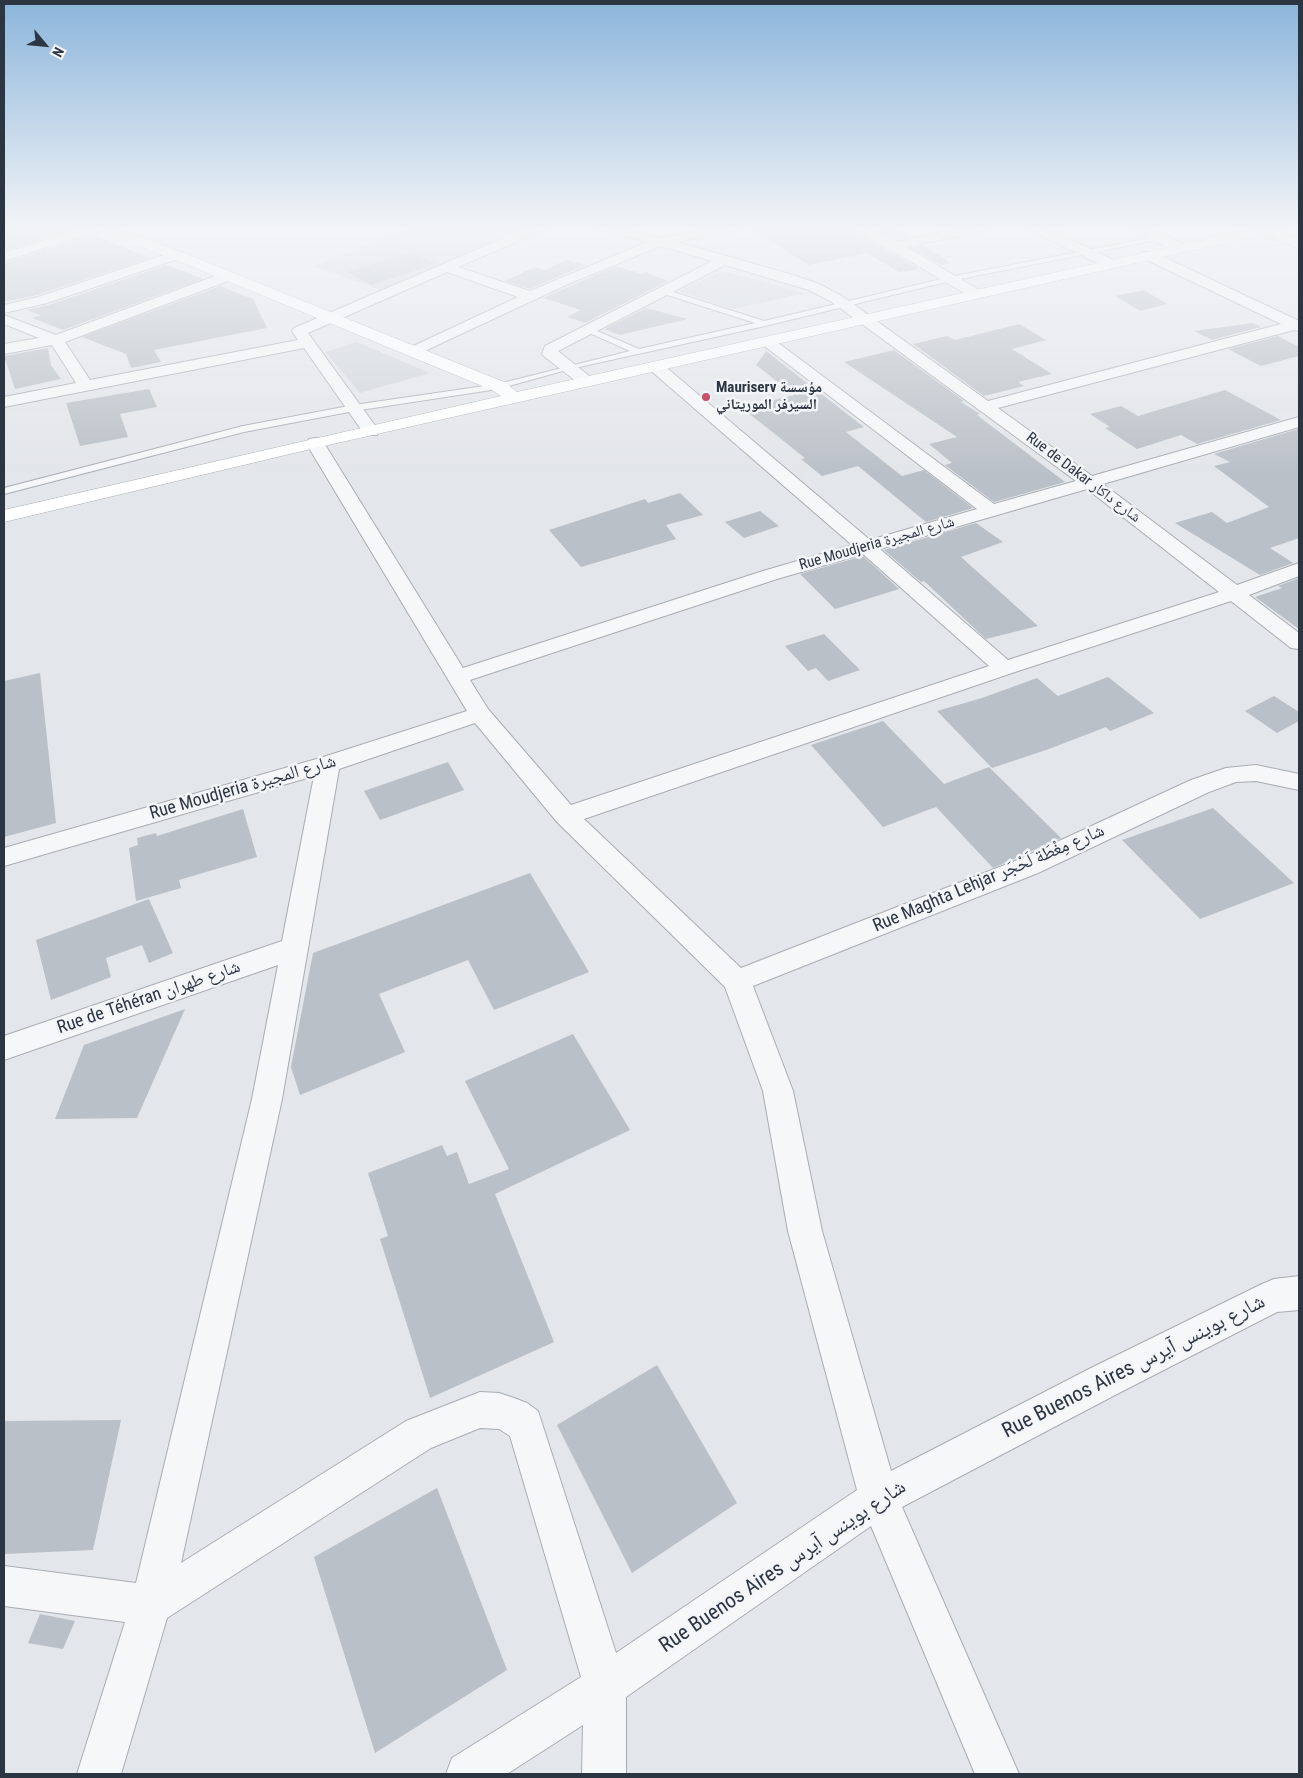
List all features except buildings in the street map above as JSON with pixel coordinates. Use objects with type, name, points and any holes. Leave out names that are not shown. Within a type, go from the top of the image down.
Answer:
[{"type":"main road","points":[[310,309],[498,386],[514,398]]},
{"type":"main road","points":[[4,516],[315,443],[908,309]]},
{"type":"street","points":[[4,349],[56,340],[139,309]]},
{"type":"street","points":[[349,309],[299,331],[371,431]]},
{"type":"street","points":[[414,351],[503,309]]},
{"type":"street","points":[[587,382],[550,354],[549,350],[628,309]]},
{"type":"street","name":"Rue de Dakar شارع داكار","points":[[851,309],[987,406],[1089,482],[1299,643]]},
{"type":"street","points":[[1262,309],[1298,326]]},
{"type":"street","points":[[4,319],[56,340],[86,386]]},
{"type":"street","points":[[987,406],[1298,326]]},
{"type":"street","points":[[768,342],[991,511]]},
{"type":"street","points":[[4,402],[307,343]]},
{"type":"street","points":[[655,366],[1004,668]]},
{"type":"street","name":"Rue Moudjeria شارع المجيرة","points":[[457,677],[770,575],[1299,422]]},
{"type":"street","points":[[315,443],[480,714],[566,816],[737,981],[778,1091],[806,1232],[879,1498],[997,1774]]},
{"type":"street","points":[[566,816],[1004,668],[1235,593],[1299,569]]},
{"type":"street","name":"Rue Moudjeria شارع المجيرة","points":[[4,857],[328,764],[480,714]]},
{"type":"street","points":[[99,1774],[151,1605],[267,1099],[328,764]]},
{"type":"street","name":"Rue Maghta Lehjar شارع مِغْطَة لَحْجَر","points":[[737,981],[1029,866],[1200,786],[1234,774],[1256,773],[1299,782]]},
{"type":"street","name":"Rue de Téhéran شارع طهران","points":[[4,1048],[294,948]]},
{"type":"street","name":"Rue Buenos Aires شارع بوينس آيرس","points":[[468,1774],[605,1686],[879,1498],[1104,1380],[1291,1290]]},
{"type":"street","points":[[4,1586],[151,1605],[419,1434],[480,1410],[499,1411],[514,1416],[525,1424],[605,1686],[604,1774]]},
{"type":"lane","points":[[719,309],[765,324]]},
{"type":"lane","points":[[4,491],[243,429],[354,408],[498,386],[569,367],[829,309]]},
{"type":"lane","points":[[588,329],[639,352]]},
{"type":"shaded area","points":[[357,342],[430,373],[360,393],[325,352]]},
{"type":"place","name":"Mauriserv مؤسسة السيرفر الموريتاني","points":[[706,397]]}]
